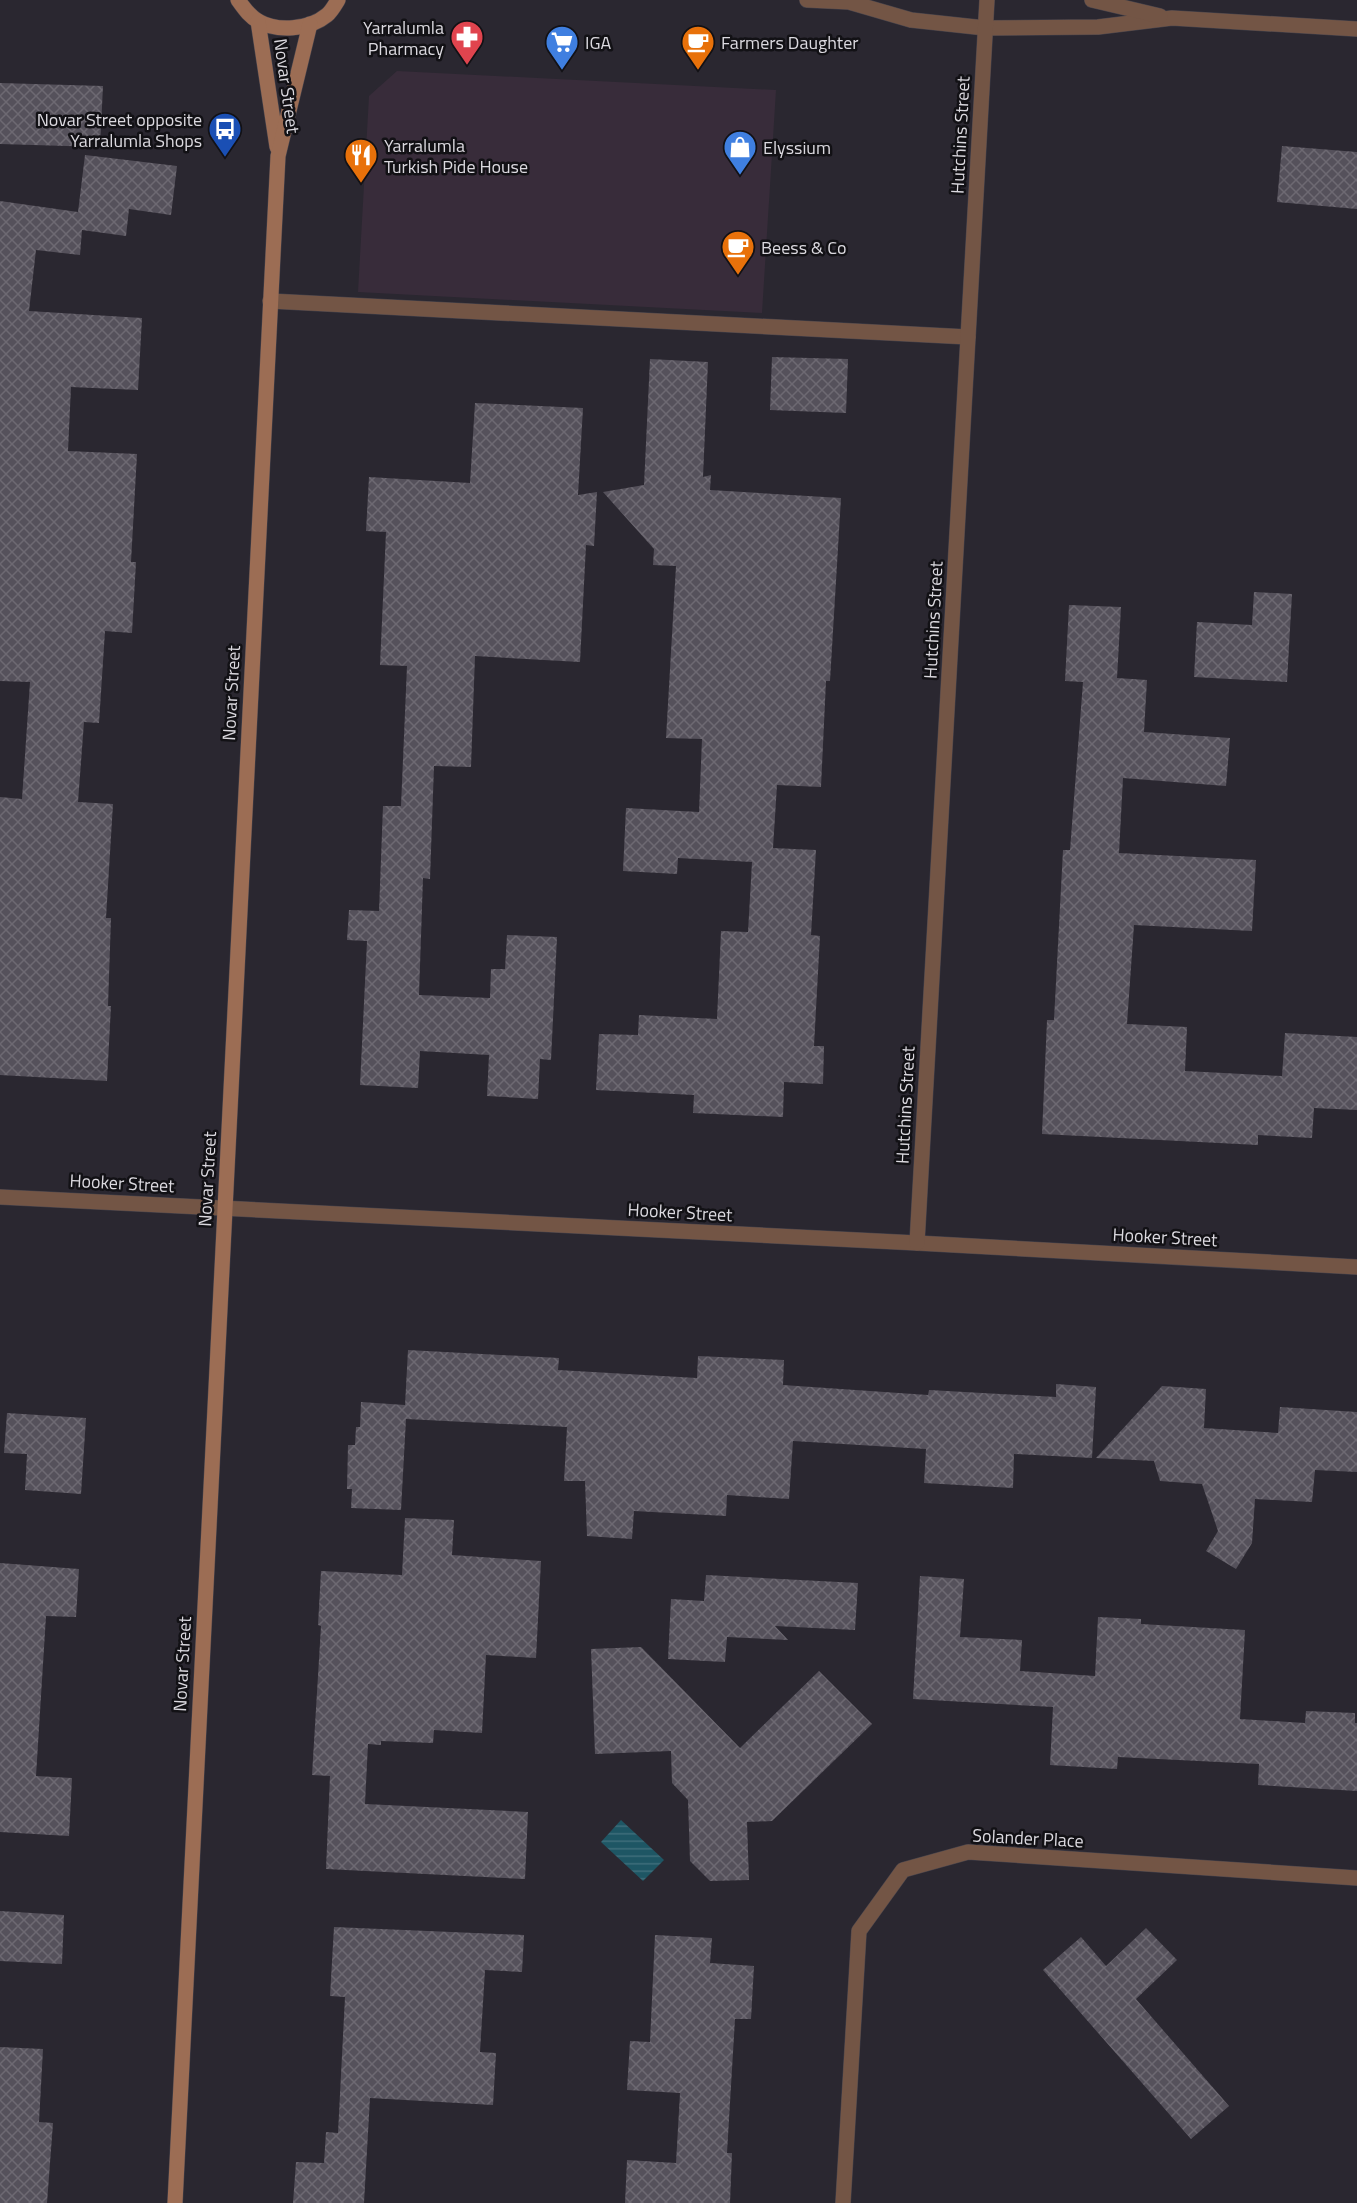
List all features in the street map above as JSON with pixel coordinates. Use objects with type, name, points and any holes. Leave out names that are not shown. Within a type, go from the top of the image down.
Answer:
[{"type":"main road","points":[[238,0],[258,21],[284,29],[310,24],[326,16],[340,0]]},
{"type":"main road","name":"Novar Street","points":[[258,21],[278,156]]},
{"type":"main road","name":"Novar Street","points":[[175,2203],[278,156],[310,24]]},
{"type":"street","points":[[807,0],[854,1],[911,20],[985,28],[1098,27],[1172,18]]},
{"type":"street","name":"Hutchins Street","points":[[917,1243],[987,0]]},
{"type":"street","points":[[1092,0],[1172,18],[1357,29]]},
{"type":"street","points":[[270,301],[968,337]]},
{"type":"street","name":"Hooker Street","points":[[0,1197],[1357,1267]]},
{"type":"street","name":"Solander Place","points":[[843,2203],[859,1931],[903,1870],[968,1852],[1357,1878]]},
{"type":"shaded area","points":[[397,71],[776,90],[762,313],[358,292],[369,96]]},
{"type":"water","points":[[621,1820],[664,1860],[643,1881],[601,1842]]},
{"type":"building","points":[[0,83],[103,86],[100,147],[0,144]]},
{"type":"building","points":[[1282,146],[1357,152],[1357,209],[1277,202]]},
{"type":"building","points":[[85,155],[177,166],[171,215],[129,209],[126,236],[82,230],[80,255],[36,250],[29,311],[142,318],[138,390],[71,387],[68,451],[137,454],[131,562],[136,562],[132,633],[105,631],[99,723],[84,722],[78,802],[113,804],[106,918],[111,918],[108,1006],[111,1006],[107,1081],[0,1075],[0,797],[22,799],[30,682],[0,681],[0,201],[78,212]]},
{"type":"building","points":[[772,357],[848,359],[846,413],[770,410]]},
{"type":"building","points":[[650,359],[708,362],[703,477],[711,475],[710,490],[841,498],[830,681],[826,681],[821,787],[777,785],[773,848],[816,850],[811,935],[820,936],[814,1046],[824,1046],[823,1084],[784,1082],[783,1117],[693,1113],[694,1095],[596,1090],[599,1034],[638,1035],[639,1015],[717,1019],[721,931],[748,932],[752,862],[678,858],[677,874],[623,871],[626,808],[699,812],[702,739],[666,738],[676,566],[653,565],[654,549],[603,492],[644,485]]},
{"type":"building","points":[[475,403],[583,408],[578,495],[597,492],[594,546],[586,545],[580,662],[475,656],[471,767],[434,766],[430,879],[423,878],[419,995],[490,998],[491,969],[505,969],[507,935],[557,937],[551,1060],[540,1059],[538,1099],[487,1096],[489,1055],[420,1051],[418,1088],[360,1085],[367,941],[347,940],[349,910],[379,911],[383,806],[401,806],[407,666],[380,665],[386,532],[366,531],[369,477],[470,483]]},
{"type":"building","points":[[1254,592],[1292,594],[1287,682],[1194,677],[1197,622],[1252,625]]},
{"type":"building","points":[[1069,605],[1121,607],[1117,678],[1147,680],[1144,732],[1230,738],[1226,786],[1123,778],[1119,853],[1256,860],[1252,931],[1134,925],[1127,1024],[1187,1027],[1185,1071],[1282,1076],[1285,1033],[1357,1037],[1357,1110],[1314,1108],[1312,1138],[1258,1135],[1258,1145],[1042,1134],[1047,1020],[1054,1020],[1063,850],[1070,850],[1083,682],[1065,681]]},
{"type":"building","points":[[408,1350],[559,1358],[558,1370],[697,1378],[698,1356],[784,1360],[783,1385],[928,1395],[929,1390],[1056,1397],[1056,1384],[1096,1387],[1092,1458],[1014,1454],[1013,1488],[924,1483],[926,1449],[793,1441],[789,1499],[727,1495],[726,1516],[634,1511],[632,1539],[587,1536],[585,1481],[564,1481],[567,1427],[406,1419],[401,1510],[351,1508],[352,1489],[347,1489],[348,1445],[355,1445],[356,1427],[360,1427],[361,1402],[405,1405]]},
{"type":"building","points":[[1162,1386],[1206,1389],[1204,1428],[1278,1433],[1280,1407],[1357,1412],[1357,1472],[1315,1470],[1312,1502],[1255,1499],[1252,1543],[1236,1569],[1206,1551],[1218,1531],[1202,1484],[1160,1481],[1154,1461],[1096,1458]]},
{"type":"building","points":[[7,1413],[86,1418],[81,1494],[25,1490],[27,1454],[4,1453]]},
{"type":"building","points":[[405,1518],[454,1520],[452,1555],[541,1561],[536,1658],[486,1655],[482,1733],[434,1730],[433,1743],[381,1741],[381,1745],[368,1744],[365,1804],[528,1812],[525,1879],[326,1869],[330,1776],[312,1775],[321,1626],[318,1625],[321,1571],[402,1575]]},
{"type":"building","points":[[0,1563],[79,1569],[76,1617],[46,1616],[36,1776],[72,1778],[69,1836],[0,1832]]},
{"type":"building","points":[[706,1575],[858,1583],[855,1630],[775,1626],[788,1640],[727,1637],[725,1662],[668,1659],[671,1599],[704,1601]]},
{"type":"building","points":[[920,1576],[964,1579],[960,1637],[1022,1640],[1020,1671],[1095,1676],[1098,1617],[1141,1619],[1141,1624],[1245,1630],[1240,1719],[1305,1723],[1306,1711],[1355,1713],[1357,1791],[1258,1785],[1259,1764],[1118,1757],[1117,1769],[1050,1765],[1053,1707],[913,1699]]},
{"type":"building","points":[[641,1647],[740,1748],[819,1671],[872,1724],[772,1821],[747,1822],[749,1880],[710,1881],[690,1861],[688,1800],[672,1783],[671,1751],[595,1754],[591,1649]]},
{"type":"building","points":[[0,1911],[64,1915],[62,1964],[0,1961]]},
{"type":"building","points":[[334,1927],[524,1935],[522,1972],[485,1970],[480,2052],[496,2053],[493,2105],[370,2098],[364,2203],[293,2203],[296,2162],[324,2163],[326,2132],[338,2133],[345,1997],[330,1996]]},
{"type":"building","points":[[1146,1928],[1177,1960],[1136,1999],[1229,2106],[1191,2139],[1043,1970],[1081,1937],[1106,1966]]},
{"type":"building","points":[[655,1935],[712,1938],[710,1963],[754,1966],[751,2019],[735,2019],[727,2153],[732,2153],[730,2203],[625,2203],[627,2160],[676,2163],[680,2093],[627,2090],[630,2041],[650,2042]]},
{"type":"building","points":[[0,2047],[43,2049],[39,2122],[53,2123],[47,2203],[0,2203]]},
{"type":"place","name":"Yarralumla Pharmacy","points":[[467,66]]},
{"type":"place","name":"IGA","points":[[562,71]]},
{"type":"place","name":"Farmers Daughter","points":[[698,71]]},
{"type":"place","name":"Novar Street opposite Yarralumla Shops","points":[[225,158]]},
{"type":"place","name":"Elyssium","points":[[740,176]]},
{"type":"place","name":"Yarralumla Turkish Pide House","points":[[361,184]]},
{"type":"place","name":"Beess & Co","points":[[738,276]]}]
